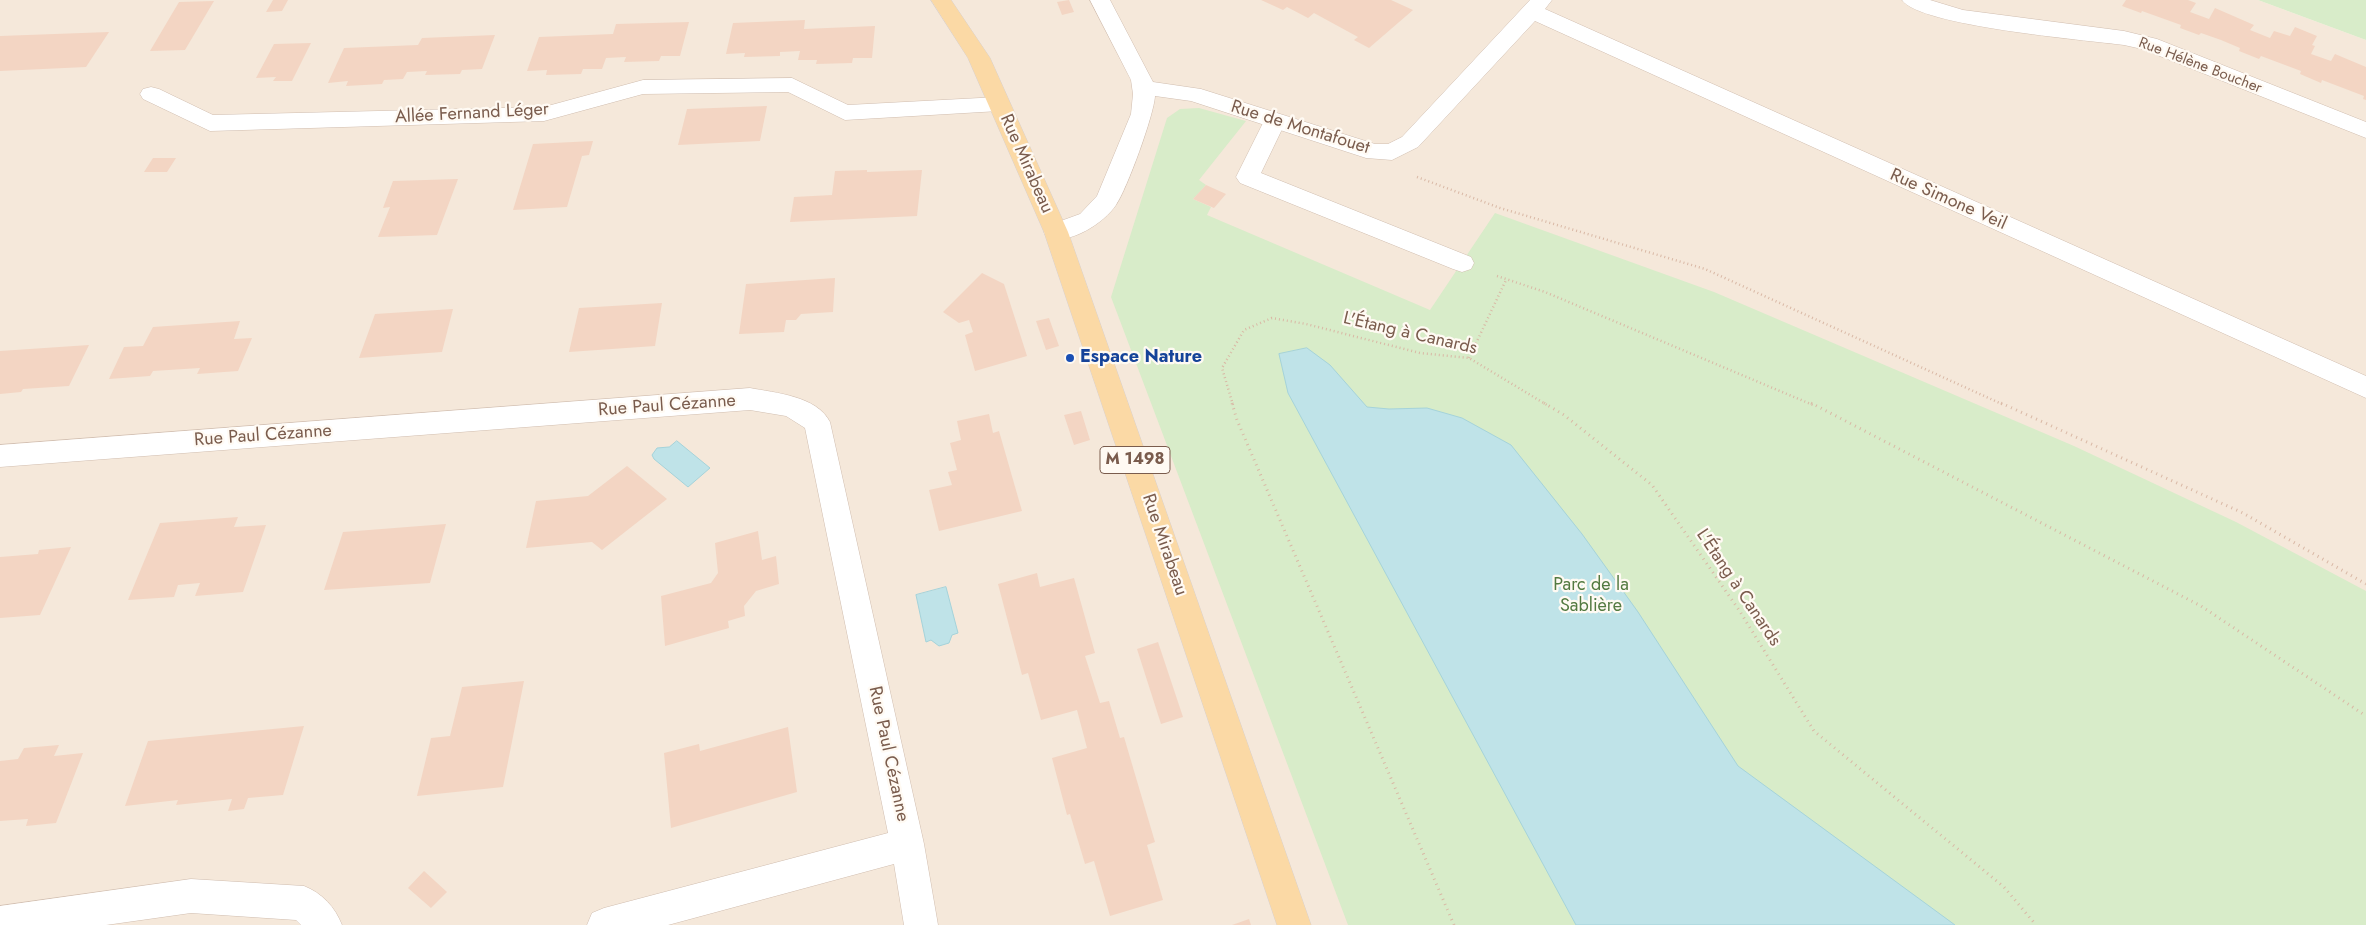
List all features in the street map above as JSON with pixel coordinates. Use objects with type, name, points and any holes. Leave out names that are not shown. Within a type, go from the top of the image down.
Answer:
[{"type":"main road","name":"Rue Mirabeau","points":[[943,4],[979,58],[1056,232],[1294,925]]},
{"type":"street","points":[[1056,232],[1088,220],[1107,200],[1142,114],[1145,88],[1100,0]]},
{"type":"street","name":"Rue Hélène Boucher","points":[[1912,0],[1938,11],[1963,17],[2124,38],[2149,44],[2366,130]]},
{"type":"street","name":"Rue de Montafouet","points":[[1145,88],[1192,94],[1374,152],[1392,152],[1410,142],[1536,6]]},
{"type":"street","name":"Rue Simone Veil","points":[[1536,6],[2366,388]]},
{"type":"street","name":"Allée Fernand Léger","points":[[150,94],[210,123],[544,114],[643,87],[792,86],[845,114],[999,104]]},
{"type":"street","points":[[1275,120],[1248,177],[1462,263]]},
{"type":"street","name":"Rue Paul Cézanne","points":[[0,456],[750,399],[792,407],[817,422],[907,844],[921,925]]},
{"type":"street","points":[[604,925],[907,844]]},
{"type":"street","points":[[0,923],[191,896],[304,903],[324,925]]},
{"type":"path","points":[[1392,152],[1395,165],[1414,176],[1500,208],[1706,269],[2243,513],[2366,584]]},
{"type":"path","points":[[1462,263],[1506,280],[1545,292],[1829,411],[2201,606],[2366,716]]},
{"type":"path","points":[[1470,358],[1506,280]]},
{"type":"path","name":"L'Étang à Canards","points":[[1454,925],[1237,420],[1222,368],[1234,344],[1244,330],[1272,318],[1306,324],[1420,353],[1470,358],[1564,414],[1652,485],[1739,610],[1814,731],[2004,887],[2036,925]]},
{"type":"shaded area","points":[[0,0],[2258,0],[2366,40],[2366,925],[0,925]]},
{"type":"green space","points":[[2258,0],[2366,0],[2366,40]]},
{"type":"green space","name":"Parc de la Sablière","points":[[1199,108],[1246,121],[1199,180],[1206,185],[1193,199],[1211,207],[1207,215],[1430,310],[1495,213],[1714,292],[2074,446],[2236,522],[2366,591],[2366,925],[1348,925],[1111,297],[1167,118],[1180,109]]},
{"type":"water","points":[[1307,348],[1330,365],[1367,407],[1389,409],[1427,408],[1462,418],[1511,445],[1582,534],[1638,612],[1738,766],[1955,925],[1576,925],[1288,393],[1279,354]]},
{"type":"water","points":[[677,441],[710,468],[688,487],[654,459],[652,455],[657,448],[669,447]]},
{"type":"water","points":[[946,587],[958,633],[952,635],[949,643],[939,646],[931,640],[926,642],[916,595]]},
{"type":"building","points":[[273,0],[288,0],[282,11],[266,12]]},
{"type":"building","points":[[1069,0],[1074,12],[1062,15],[1057,2]]},
{"type":"building","points":[[1261,0],[1391,0],[1413,10],[1369,48],[1354,40],[1358,37],[1314,13],[1308,18],[1287,7],[1283,10]]},
{"type":"building","points":[[2126,0],[2188,0],[2196,3],[2190,12],[2209,19],[2215,8],[2254,25],[2250,30],[2270,38],[2274,31],[2290,36],[2295,27],[2317,36],[2312,45],[2315,46],[2311,54],[2331,61],[2335,54],[2366,67],[2366,100],[2363,99],[2364,96],[2322,80],[2321,83],[2300,74],[2301,71],[2261,56],[2259,59],[2239,51],[2240,48],[2221,40],[2201,33],[2199,35],[2180,28],[2181,25],[2122,6]]},
{"type":"building","points":[[214,1],[185,50],[150,51],[179,2]]},
{"type":"building","points":[[805,20],[804,29],[875,26],[872,58],[853,58],[852,63],[816,64],[817,60],[798,60],[800,51],[780,52],[780,56],[744,57],[745,53],[726,54],[733,23]]},
{"type":"building","points":[[689,22],[680,56],[661,56],[659,61],[624,62],[626,57],[606,58],[602,69],[583,69],[581,74],[546,75],[547,70],[527,71],[539,37],[613,34],[616,24]]},
{"type":"building","points":[[109,32],[86,67],[0,71],[0,36]]},
{"type":"building","points":[[495,35],[482,69],[462,70],[460,74],[425,75],[427,71],[407,72],[403,79],[384,80],[382,84],[346,86],[348,81],[328,83],[344,48],[418,45],[422,38]]},
{"type":"building","points":[[311,43],[292,81],[273,81],[276,77],[256,78],[274,44]]},
{"type":"building","points":[[767,106],[760,141],[678,145],[687,109]]},
{"type":"building","points":[[593,141],[589,155],[582,156],[567,207],[513,210],[533,144]]},
{"type":"building","points":[[153,158],[176,158],[167,172],[144,172]]},
{"type":"building","points":[[867,170],[867,172],[922,170],[917,216],[790,222],[794,197],[832,195],[835,171]]},
{"type":"building","points":[[458,179],[437,235],[378,237],[390,207],[383,208],[393,181]]},
{"type":"building","points":[[1206,185],[1226,194],[1214,208],[1193,199]]},
{"type":"building","points":[[982,273],[1004,284],[1027,356],[975,371],[965,335],[973,332],[969,320],[959,323],[943,312]]},
{"type":"building","points":[[835,278],[833,312],[801,314],[796,320],[786,320],[784,332],[739,334],[746,284]]},
{"type":"building","points":[[662,303],[655,346],[569,352],[579,308]]},
{"type":"building","points":[[453,309],[442,352],[359,358],[375,314]]},
{"type":"building","points":[[1049,318],[1059,346],[1046,350],[1036,321]]},
{"type":"building","points":[[240,321],[234,339],[252,338],[238,371],[197,374],[200,368],[153,371],[150,376],[109,379],[124,347],[143,346],[153,327]]},
{"type":"building","points":[[89,345],[69,386],[23,389],[21,392],[0,394],[0,351]]},
{"type":"building","points":[[1081,411],[1090,440],[1074,445],[1064,415]]},
{"type":"building","points":[[989,414],[993,433],[999,431],[1022,511],[939,531],[929,490],[952,485],[948,472],[957,470],[950,443],[961,440],[957,421]]},
{"type":"building","points":[[627,466],[667,499],[602,550],[592,542],[526,548],[536,501],[588,496]]},
{"type":"building","points":[[238,517],[234,527],[266,525],[243,592],[195,596],[200,583],[178,585],[174,597],[128,600],[160,523]]},
{"type":"building","points":[[446,524],[430,583],[324,590],[343,532]]},
{"type":"building","points":[[758,531],[762,560],[776,556],[779,584],[756,591],[744,606],[745,616],[728,621],[729,628],[665,646],[661,596],[711,583],[718,573],[715,543]]},
{"type":"building","points":[[71,547],[40,615],[0,618],[0,557],[38,554],[39,550]]},
{"type":"building","points":[[1037,573],[1040,587],[1074,578],[1095,653],[1085,656],[1100,703],[1109,701],[1120,738],[1124,737],[1155,842],[1147,845],[1163,900],[1110,916],[1094,861],[1085,864],[1070,814],[1067,815],[1052,758],[1087,748],[1077,710],[1041,720],[1028,673],[1022,675],[998,584]]},
{"type":"building","points":[[1158,642],[1183,717],[1161,724],[1137,649]]},
{"type":"building","points":[[524,681],[503,787],[417,796],[431,738],[450,736],[462,687]]},
{"type":"building","points":[[304,726],[283,795],[248,798],[244,809],[228,811],[232,799],[176,805],[178,800],[125,806],[148,741]]},
{"type":"building","points":[[788,727],[797,792],[671,828],[664,753],[699,744],[700,751]]},
{"type":"building","points":[[59,745],[54,756],[83,753],[56,823],[26,826],[28,819],[0,821],[0,761],[18,759],[24,748]]},
{"type":"building","points":[[424,871],[447,892],[431,908],[408,888]]},
{"type":"building","points":[[1249,919],[1251,925],[1232,925]]},
{"type":"place","name":"Espace Nature","points":[[1070,358]]}]
